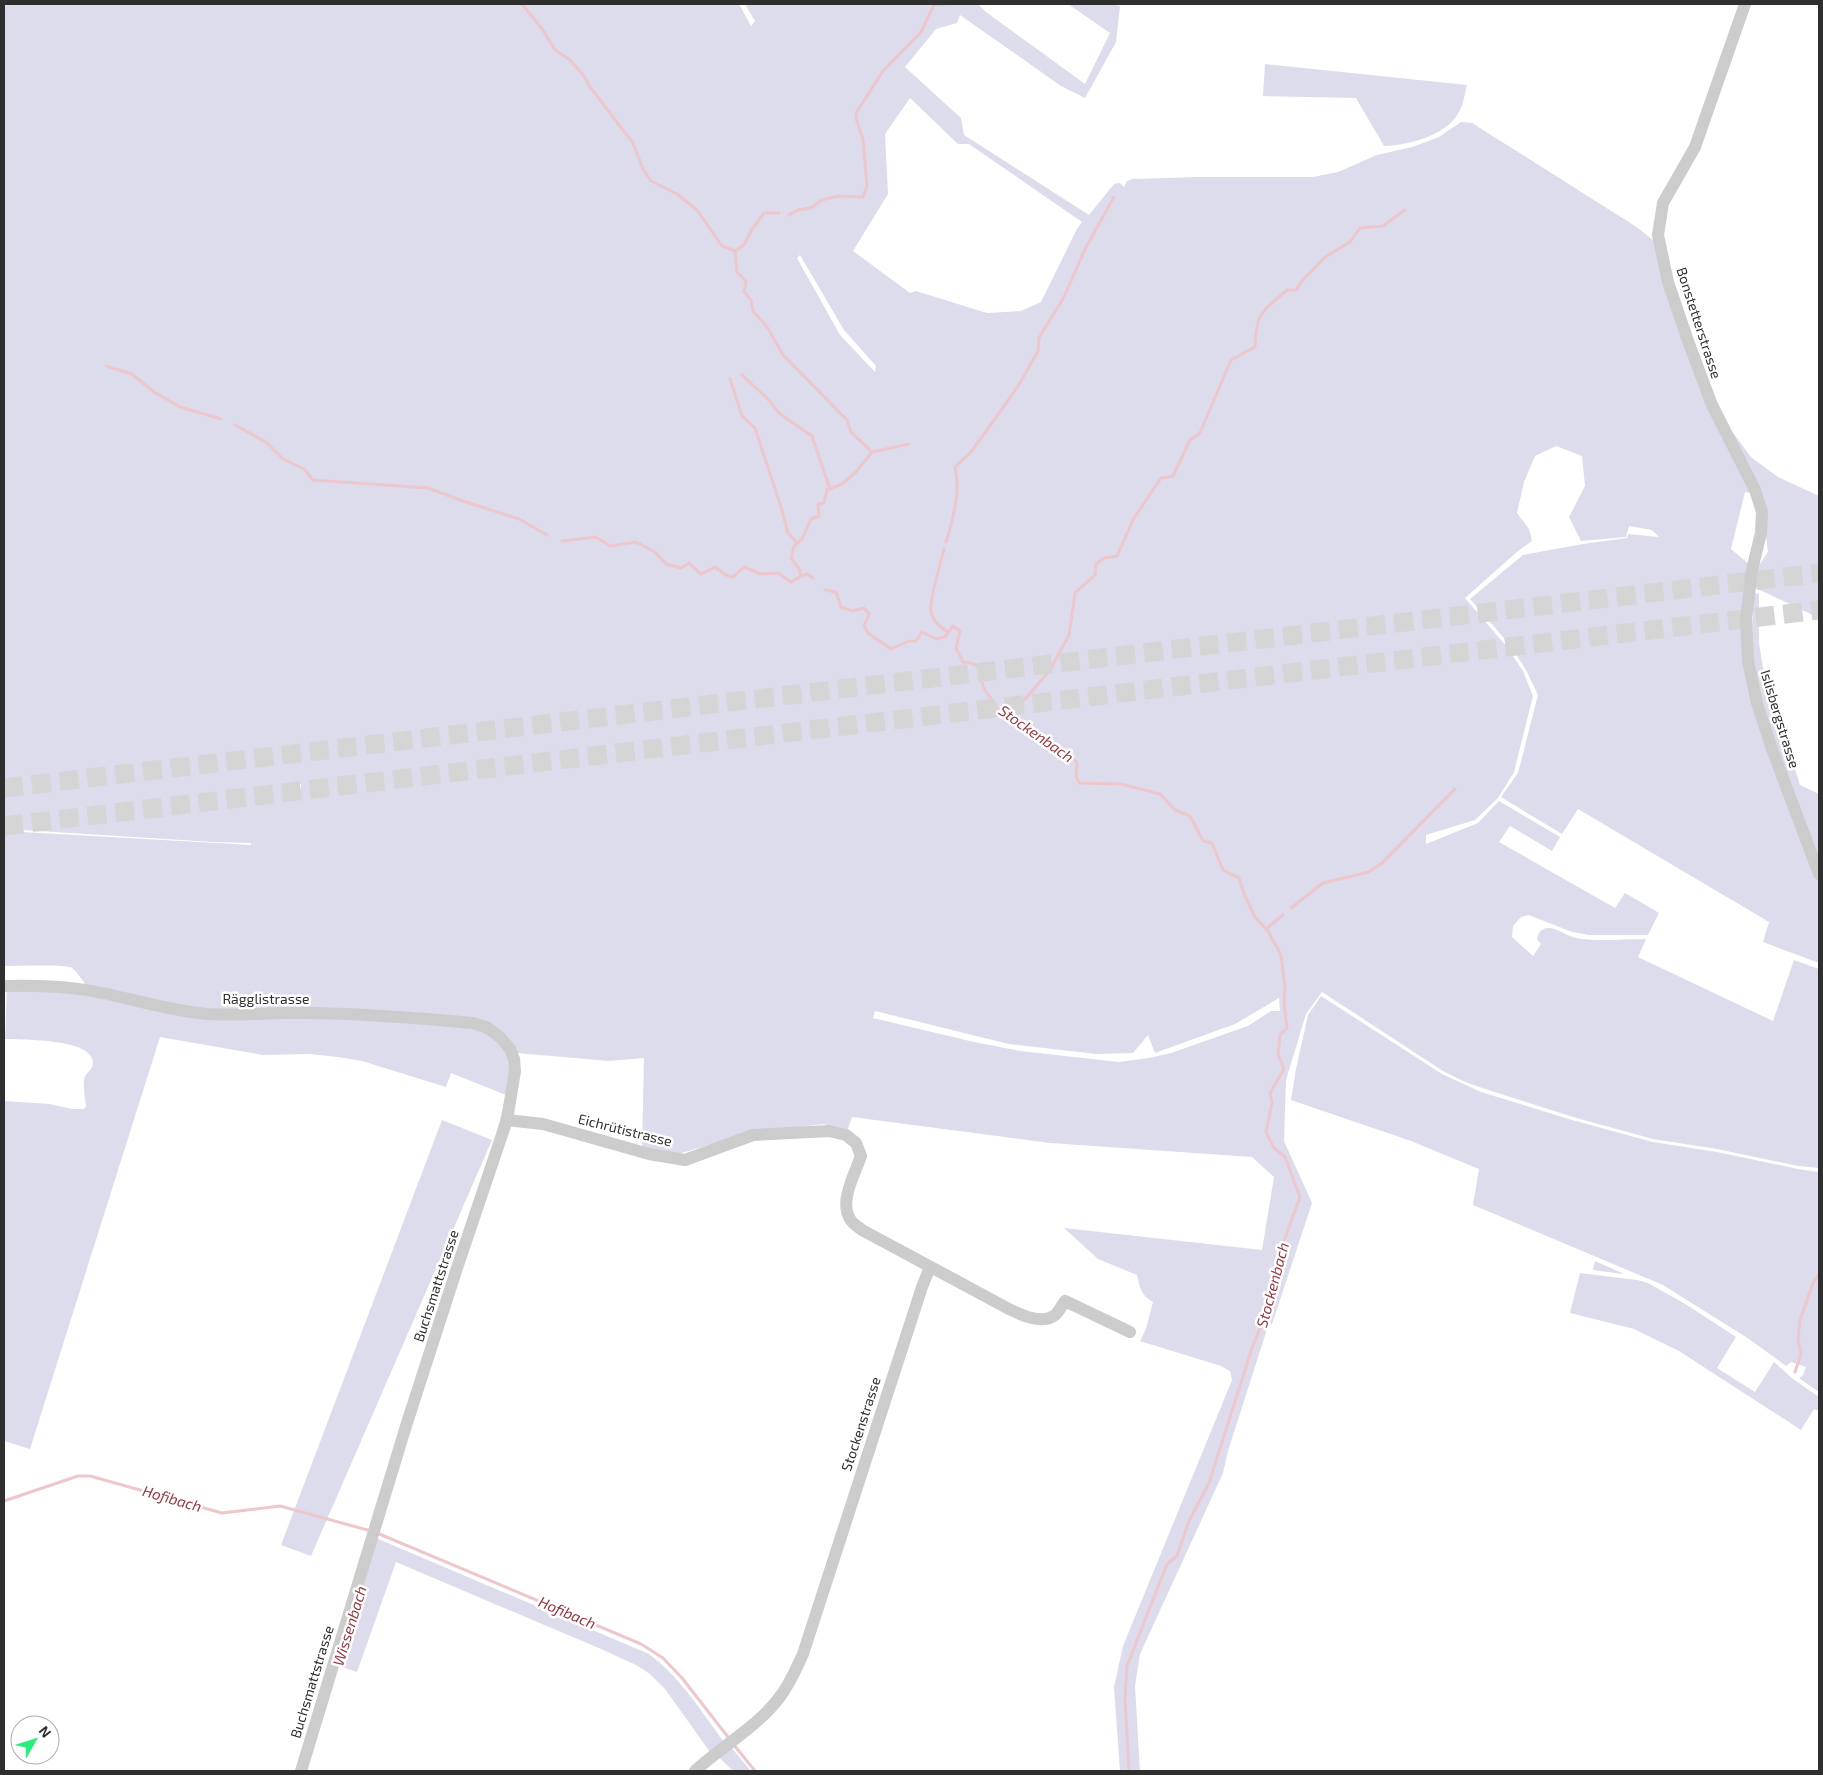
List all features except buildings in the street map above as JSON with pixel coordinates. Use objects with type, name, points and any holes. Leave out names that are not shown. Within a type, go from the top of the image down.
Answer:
[{"type":"street","name":"Bonstetterstrasse","points":[[1735,452],[1712,405],[1687,338],[1668,282],[1658,228],[1663,203],[1695,147],[1745,4]]},
{"type":"street","name":"Islisbergstrasse","points":[[1735,452],[1755,490],[1762,512],[1762,533],[1752,570],[1746,619],[1748,661],[1752,683],[1772,750],[1819,874]]},
{"type":"street","name":"Rägglistrasse","points":[[4,986],[37,985],[67,987],[101,992],[168,1008],[205,1014],[309,1013],[473,1023],[488,1028],[500,1037],[510,1049],[514,1059]]},
{"type":"street","name":"Buchsmattstrasse","points":[[301,1771],[352,1601],[456,1271],[507,1120],[515,1071],[514,1059]]},
{"type":"street","name":"Eichrütistrasse","points":[[507,1120],[543,1124],[649,1154],[685,1160],[753,1135],[829,1130],[846,1135],[856,1143],[861,1156],[847,1196],[846,1207],[850,1220],[862,1230],[930,1267]]},
{"type":"street","points":[[930,1267],[1008,1309],[1027,1317],[1041,1319],[1055,1315],[1065,1301],[1130,1332]]},
{"type":"street","name":"Stockenstrasse","points":[[695,1771],[763,1716],[779,1698],[791,1680],[802,1654],[930,1267]]},
{"type":"shaded area","points":[[4,4],[739,4],[751,26],[755,21],[745,4],[978,4],[986,12],[1085,84],[1110,33],[1068,4],[1112,4],[1120,6],[1116,42],[1085,98],[1061,86],[960,15],[957,23],[936,29],[905,67],[961,118],[964,135],[1089,215],[1114,184],[1120,183],[1124,187],[1127,181],[1133,179],[1313,177],[1338,172],[1377,155],[1412,147],[1439,137],[1461,122],[1472,123],[1635,226],[1653,240],[1673,315],[1731,430],[1751,457],[1778,477],[1819,496],[1819,618],[1745,583],[1743,641],[1809,858],[1819,883],[1819,963],[1763,942],[1769,922],[1578,809],[1562,834],[1501,797],[1518,773],[1538,695],[1526,670],[1510,645],[1470,599],[1523,555],[1627,538],[1628,534],[1659,537],[1652,530],[1629,526],[1626,537],[1581,541],[1569,517],[1585,486],[1582,456],[1556,446],[1535,456],[1524,482],[1517,513],[1529,529],[1532,541],[1465,598],[1507,647],[1523,671],[1533,696],[1514,772],[1498,798],[1475,820],[1426,835],[1426,844],[1478,823],[1499,801],[1560,837],[1552,851],[1510,826],[1499,842],[1615,908],[1625,893],[1659,913],[1648,935],[1589,935],[1572,932],[1529,915],[1521,917],[1513,926],[1512,937],[1533,956],[1541,944],[1537,939],[1538,935],[1541,930],[1547,928],[1576,938],[1585,939],[1646,939],[1638,957],[1773,1021],[1794,960],[1819,969],[1819,1168],[1798,1166],[1717,1149],[1653,1139],[1573,1117],[1482,1088],[1443,1071],[1322,992],[1306,1014],[1286,1080],[1284,1141],[1312,1203],[1272,1324],[1269,1323],[1228,1451],[1223,1473],[1140,1654],[1135,1686],[1140,1771],[1120,1771],[1114,1687],[1123,1646],[1232,1380],[1230,1371],[1221,1366],[1140,1341],[1146,1329],[1153,1302],[1142,1291],[1137,1275],[1098,1259],[1064,1228],[1262,1250],[1274,1177],[1252,1157],[1050,1143],[852,1117],[847,1132],[824,1124],[749,1133],[675,1155],[642,1149],[644,1058],[609,1061],[517,1053],[474,1020],[192,1009],[87,987],[76,972],[68,967],[4,966]],"holes":[[[910,98],[958,144],[969,144],[1082,222],[1041,302],[1021,311],[987,313],[916,291],[910,293],[853,251],[888,194],[885,134]],[[800,255],[844,330],[876,366],[875,372],[840,335],[797,258]],[[1745,492],[1761,495],[1768,552],[1756,570],[1731,549]],[[290,783],[301,784],[301,790],[289,792]],[[6,829],[251,843],[251,845],[5,831]],[[1279,998],[1280,1011],[1271,1011],[1248,1026],[1171,1053],[1119,1062],[1020,1051],[873,1018],[875,1011],[1009,1044],[1096,1054],[1133,1053],[1148,1035],[1155,1053],[1235,1024]]]},
{"type":"shaded area","points":[[1265,64],[1467,85],[1461,108],[1456,117],[1439,132],[1417,141],[1384,146],[1356,98],[1263,96]]},
{"type":"shaded area","points":[[1754,593],[1759,594],[1759,643],[1764,674],[1778,712],[1800,785],[1819,794],[1819,864],[1761,703],[1751,644]]},
{"type":"shaded area","points":[[7,988],[40,988],[173,1011],[474,1026],[495,1036],[511,1061],[504,1118],[491,1156],[506,1095],[451,1073],[446,1087],[362,1061],[309,1054],[263,1055],[160,1037],[30,1449],[4,1441],[4,1101],[50,1104],[72,1109],[84,1109],[86,1106],[84,1079],[93,1062],[89,1054],[81,1048],[69,1044],[40,1040],[5,1039]]},
{"type":"shaded area","points":[[1321,996],[1442,1074],[1481,1092],[1653,1142],[1717,1152],[1819,1172],[1819,1392],[1799,1378],[1803,1375],[1806,1367],[1791,1362],[1786,1366],[1749,1339],[1663,1285],[1473,1205],[1479,1169],[1411,1141],[1291,1100],[1308,1015]]},
{"type":"shaded area","points":[[442,1120],[492,1140],[311,1556],[281,1545]]},
{"type":"shaded area","points":[[1595,1261],[1622,1273],[1623,1274],[1593,1270]]},
{"type":"shaded area","points":[[1580,1273],[1648,1283],[1687,1305],[1736,1337],[1717,1368],[1755,1392],[1774,1362],[1793,1379],[1819,1397],[1819,1411],[1814,1409],[1801,1430],[1679,1351],[1634,1329],[1570,1313]]},
{"type":"shaded area","points":[[376,1538],[649,1654],[671,1673],[724,1742],[710,1752],[665,1689],[650,1674],[636,1665],[396,1562],[357,1672],[336,1665]]},
{"type":"shaded area","points":[[730,1746],[751,1771],[733,1771],[717,1755]]},
{"type":"waterway","points":[[522,4],[543,30],[555,50],[569,59],[584,76],[590,87],[633,143],[643,169],[651,181],[677,194],[697,210],[722,246],[735,251],[737,272],[746,281],[744,292],[751,300],[753,311],[767,327],[783,355],[847,420],[851,432],[872,452]]},
{"type":"waterway","points":[[789,215],[798,210],[811,208],[822,200],[838,196],[863,197],[867,186],[863,139],[856,113],[883,71],[921,32],[934,5],[945,4]]},
{"type":"waterway","points":[[946,542],[954,515],[957,495],[955,467],[971,452],[1017,388],[1038,351],[1039,338],[1064,297],[1085,249],[1114,197]]},
{"type":"waterway","points":[[1010,713],[1050,670],[1069,635],[1075,593],[1095,575],[1096,564],[1104,558],[1117,556],[1134,518],[1161,478],[1173,476],[1190,440],[1200,433],[1231,360],[1255,347],[1257,326],[1266,308],[1287,290],[1296,290],[1325,257],[1350,242],[1360,228],[1383,226],[1405,210]]},
{"type":"waterway","points":[[735,251],[744,245],[764,213],[779,213]]},
{"type":"waterway","points":[[106,366],[132,374],[154,392],[180,407],[221,419]]},
{"type":"waterway","points":[[742,375],[766,397],[780,414],[812,436],[830,489]]},
{"type":"waterway","points":[[730,379],[742,416],[755,428],[788,533],[797,543]]},
{"type":"waterway","points":[[235,425],[266,442],[283,459],[304,469],[313,480],[428,488],[519,519],[547,535]]},
{"type":"waterway","points":[[801,576],[799,569],[791,558],[794,546],[802,539],[811,519],[819,516],[818,504],[824,503],[827,490],[842,484],[856,472],[872,452],[909,444]]},
{"type":"waterway","points":[[562,541],[596,537],[610,546],[636,542],[655,552],[666,564],[681,568],[689,563],[701,574],[715,567],[726,575],[733,577],[744,567],[761,574],[778,573],[791,582],[807,574],[813,578]]},
{"type":"waterway","points":[[944,549],[933,590],[931,611],[935,621],[948,632]]},
{"type":"waterway","name":"Stockenbach","points":[[825,590],[836,592],[841,607],[852,611],[864,608],[869,614],[864,626],[868,633],[891,649],[909,641],[916,641],[922,632],[936,639],[945,637],[953,626],[960,631],[956,648],[963,662],[977,666],[983,686],[997,709],[1008,712],[1024,721],[1050,745],[1072,757],[1077,763],[1076,776],[1079,783],[1121,784],[1160,794],[1175,810],[1190,816],[1203,841],[1212,843],[1223,870],[1239,878],[1255,917],[1268,931],[1281,955],[1287,1028],[1280,1035],[1278,1054],[1284,1069],[1270,1093],[1272,1103],[1266,1132],[1274,1148],[1285,1157],[1300,1197],[1274,1269],[1272,1297],[1251,1351],[1209,1483],[1189,1521],[1177,1556],[1167,1564],[1127,1666],[1125,1699],[1129,1771]]},
{"type":"waterway","points":[[1291,908],[1323,883],[1369,872],[1382,863],[1455,789]]},
{"type":"waterway","points":[[1266,929],[1283,915]]},
{"type":"waterway","points":[[1795,1372],[1801,1354],[1798,1340],[1800,1320],[1813,1283],[1819,1274]]},
{"type":"waterway","name":"Hofibach","points":[[4,1501],[78,1476],[90,1476],[222,1513],[280,1506],[371,1531]]},
{"type":"waterway","name":"Hofibach","points":[[377,1533],[641,1644],[663,1658],[682,1678],[728,1737]]},
{"type":"waterway","name":"Hofibach","points":[[734,1745],[755,1771]]},
{"type":"tunnel","points":[[4,788],[1819,573]]},
{"type":"tunnel","points":[[4,826],[1819,610]]},
{"type":"water label","name":"Wissenbach","points":[[350,1626]]}]
